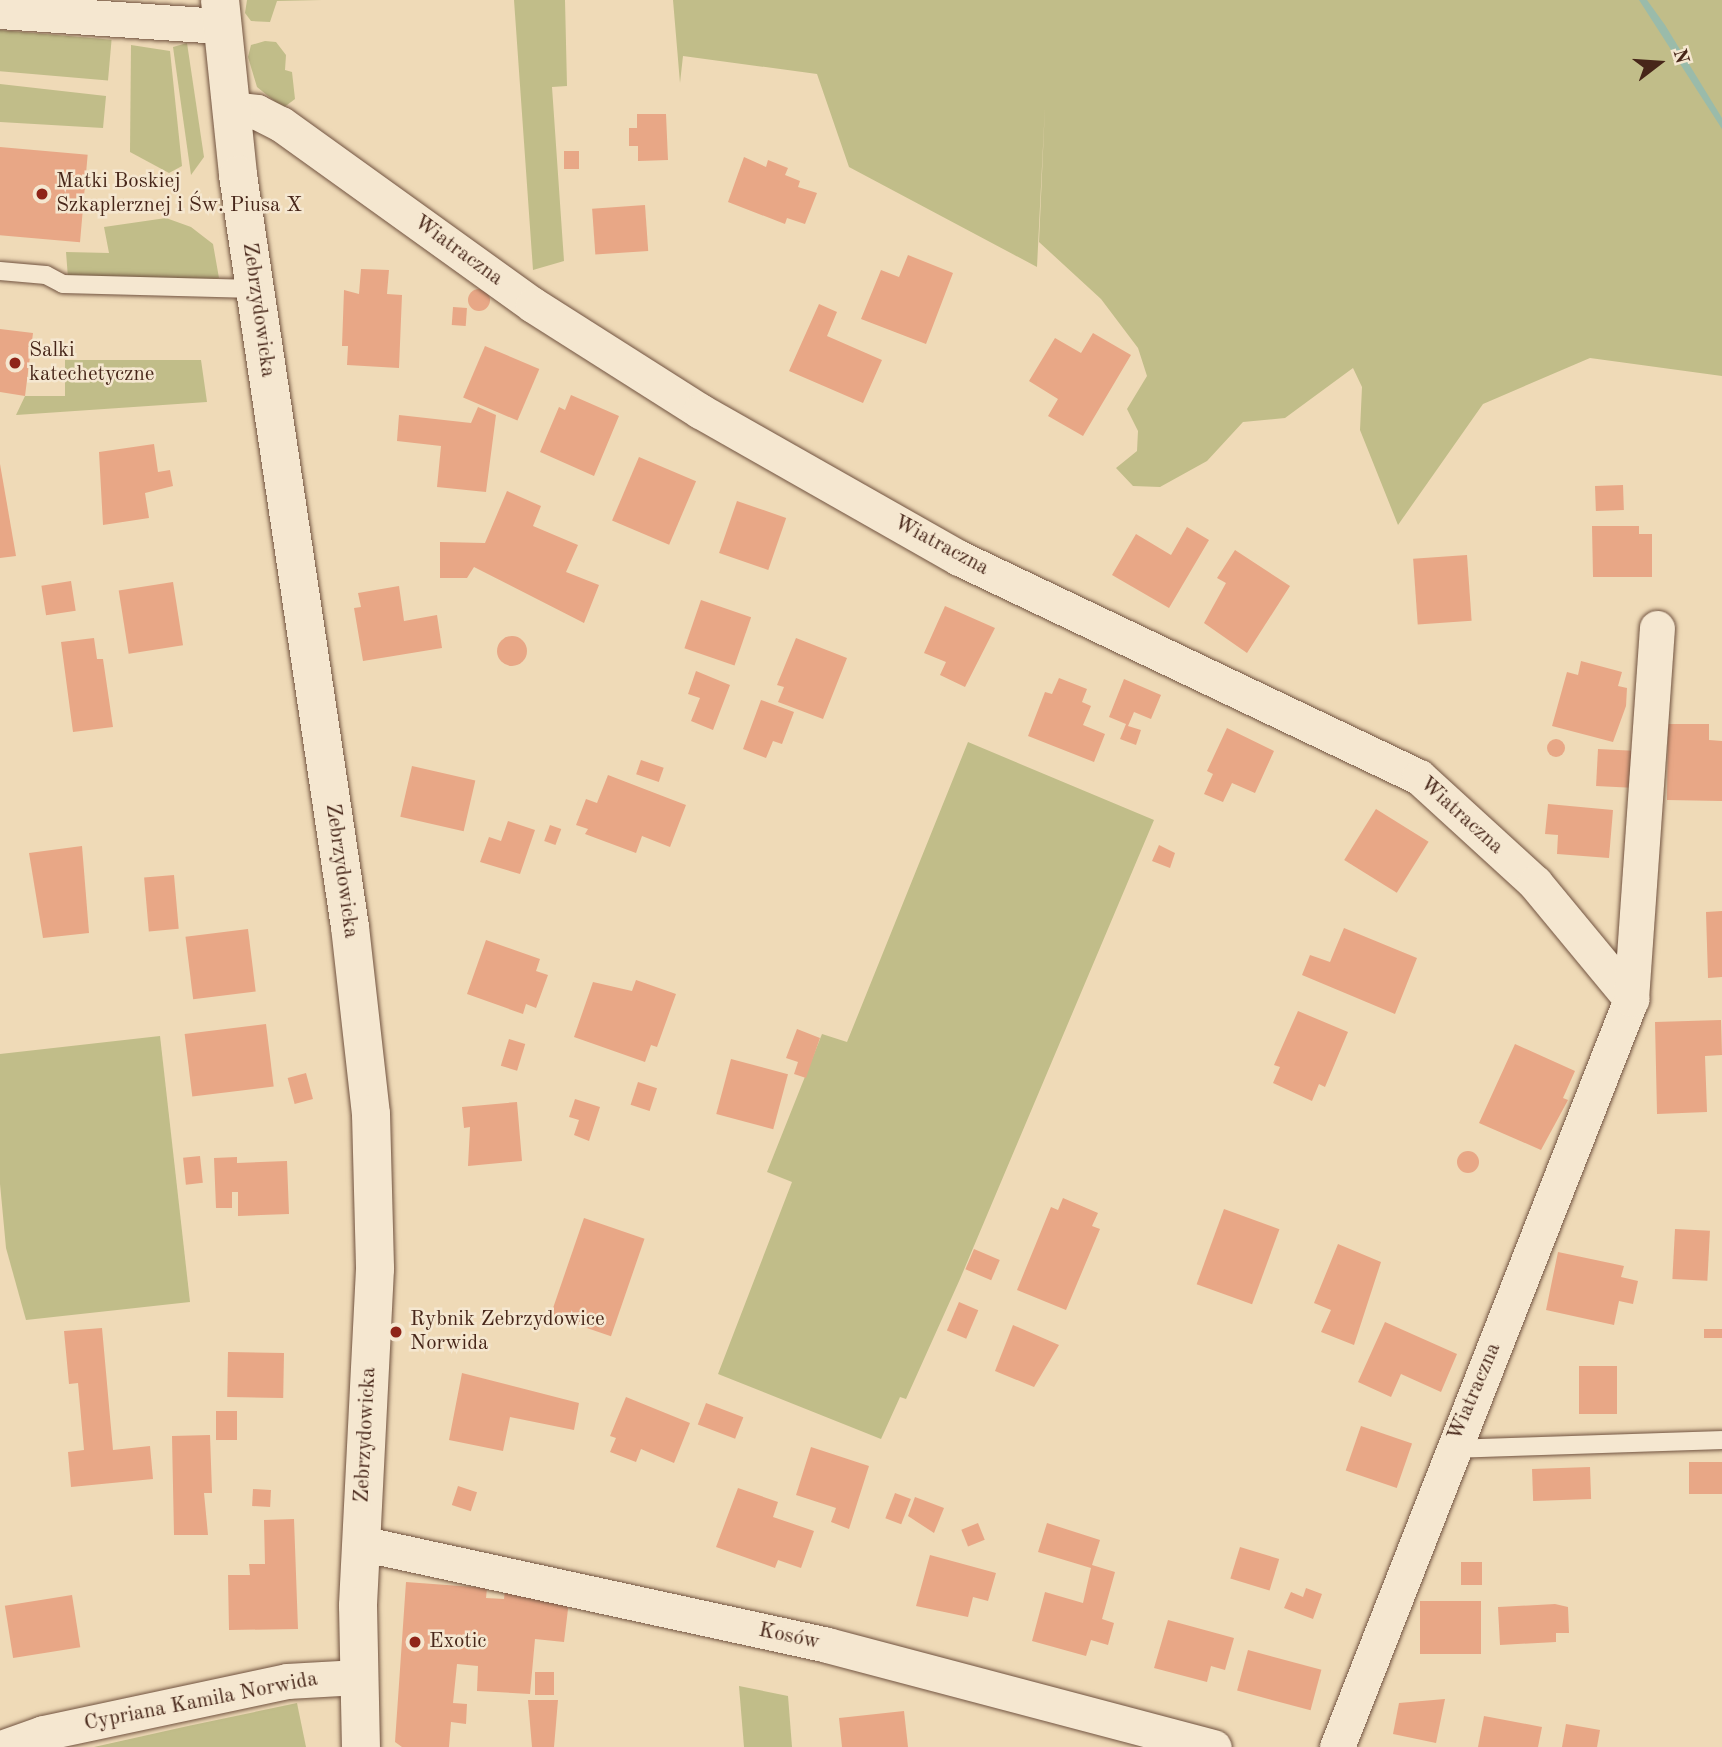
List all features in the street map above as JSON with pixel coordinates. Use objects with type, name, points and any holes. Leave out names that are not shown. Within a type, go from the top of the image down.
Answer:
[{"type":"street","points":[[0,11],[221,13]]},
{"type":"street","name":"Zebrzydowicka","points":[[221,13],[230,109],[255,289],[350,927],[371,1114],[375,1269],[360,1543],[358,1677],[361,1747]]},
{"type":"street","name":"Wiatraczna","points":[[230,109],[257,112],[281,124],[533,306],[701,411],[959,558],[1419,777],[1535,883],[1631,999]]},
{"type":"street","name":"Wiatraczna","points":[[1337,1747],[1631,999],[1657,628]]},
{"type":"street","name":"Kosów","points":[[360,1543],[827,1645],[1214,1747]]},
{"type":"street","name":"Cypriana Kamila Norwida","points":[[4,1747],[43,1733],[287,1681],[358,1677]]},
{"type":"lane","points":[[0,271],[46,275],[64,284],[255,289]]},
{"type":"lane","points":[[1452,1449],[1722,1440]]},
{"type":"shaded area","points":[[247,0],[322,0],[277,1],[270,22],[251,21],[245,13]]},
{"type":"shaded area","points":[[514,0],[565,0],[567,86],[552,87],[564,261],[533,270]]},
{"type":"shaded area","points":[[673,0],[1722,0],[1722,376],[1590,358],[1483,404],[1398,525],[1360,430],[1362,387],[1353,368],[1285,418],[1243,422],[1207,461],[1160,487],[1133,486],[1116,468],[1137,451],[1138,431],[1127,409],[1147,376],[1138,348],[1101,299],[1039,242],[1045,106],[1037,267],[849,167],[817,74],[683,56],[680,83]]},
{"type":"shaded area","points":[[1639,0],[1647,0],[1665,25],[1722,118],[1722,129]]},
{"type":"shaded area","points":[[0,30],[112,40],[108,81],[0,71]]},
{"type":"shaded area","points":[[265,41],[276,42],[286,55],[285,70],[292,72],[295,99],[283,108],[257,87],[248,57],[251,45]]},
{"type":"shaded area","points":[[187,43],[204,157],[191,175],[173,47]]},
{"type":"shaded area","points":[[131,45],[170,51],[182,166],[169,173],[130,152]]},
{"type":"shaded area","points":[[0,84],[106,96],[103,128],[0,122]]},
{"type":"shaded area","points":[[166,218],[191,227],[213,244],[219,278],[192,283],[68,278],[66,252],[109,253],[104,227]]},
{"type":"shaded area","points":[[65,360],[201,360],[207,402],[16,415],[25,396],[65,396]]},
{"type":"shaded area","points":[[968,742],[1154,820],[960,1279],[906,1399],[900,1397],[881,1439],[718,1374],[792,1182],[767,1172],[822,1034],[847,1042]]},
{"type":"shaded area","points":[[160,1036],[190,1302],[26,1320],[6,1248],[0,1184],[0,1054]]},
{"type":"shaded area","points":[[739,1686],[788,1696],[792,1747],[744,1747]]},
{"type":"shaded area","points":[[297,1703],[306,1747],[94,1747],[188,1726]]},
{"type":"building","points":[[637,114],[666,114],[668,160],[638,161],[638,146],[629,146],[629,128],[637,128]]},
{"type":"building","name":"Matki Boskiej Szkaplerznej i Św. Piusa X","points":[[0,147],[88,155],[80,242],[0,235]]},
{"type":"building","points":[[564,151],[579,151],[579,169],[564,169]]},
{"type":"building","points":[[744,157],[766,167],[768,160],[788,168],[785,175],[800,181],[798,187],[817,193],[805,224],[787,218],[785,224],[728,202]]},
{"type":"building","points":[[645,205],[648,251],[595,255],[592,209]]},
{"type":"building","points":[[908,255],[953,273],[926,344],[861,319],[881,270],[899,277]]},
{"type":"building","points":[[361,269],[389,270],[387,294],[402,295],[399,368],[347,365],[348,346],[342,346],[344,290],[359,294]]},
{"type":"building","points":[[475,289],[483,289],[490,296],[490,304],[483,311],[475,311],[468,304],[468,296]]},
{"type":"building","points":[[819,304],[837,312],[827,336],[882,360],[863,403],[789,371]]},
{"type":"building","points":[[453,307],[467,308],[466,326],[452,325]]},
{"type":"building","name":"Salki katechetyczne","points":[[0,329],[33,333],[25,396],[0,392]]},
{"type":"building","points":[[1093,333],[1131,355],[1083,436],[1048,416],[1058,399],[1029,381],[1055,338],[1081,353]]},
{"type":"building","points":[[485,346],[539,369],[517,421],[463,398]]},
{"type":"building","points":[[571,395],[619,416],[594,476],[540,452],[559,407],[565,410]]},
{"type":"building","points":[[478,407],[496,415],[486,492],[437,487],[441,446],[397,441],[399,415],[471,423]]},
{"type":"building","points":[[154,444],[158,472],[170,470],[173,486],[145,493],[149,518],[103,525],[99,452]]},
{"type":"building","points":[[639,457],[696,481],[669,545],[612,521]]},
{"type":"building","points":[[0,464],[16,556],[0,558]]},
{"type":"building","points":[[1623,485],[1624,510],[1596,511],[1595,486]]},
{"type":"building","points":[[507,491],[541,506],[533,526],[578,545],[566,572],[599,585],[584,623],[474,567],[467,578],[440,578],[440,542],[485,543]]},
{"type":"building","points":[[737,501],[786,518],[768,570],[719,553]]},
{"type":"building","points":[[1592,526],[1639,526],[1639,534],[1652,534],[1652,577],[1593,577]]},
{"type":"building","points":[[1187,527],[1209,540],[1169,608],[1112,575],[1136,534],[1171,555]]},
{"type":"building","points":[[1235,550],[1290,586],[1247,653],[1204,623],[1226,583],[1217,578]]},
{"type":"building","points":[[1467,555],[1472,621],[1418,625],[1413,559]]},
{"type":"building","points":[[71,581],[76,611],[46,615],[41,586]]},
{"type":"building","points":[[173,582],[183,645],[129,654],[119,591]]},
{"type":"building","points":[[399,586],[404,621],[437,615],[442,648],[363,661],[354,608],[361,607],[358,593]]},
{"type":"building","points":[[701,600],[751,617],[735,665],[684,648]]},
{"type":"building","points":[[945,606],[995,628],[965,687],[940,675],[946,662],[924,653]]},
{"type":"building","points":[[512,636],[523,640],[527,651],[523,662],[512,666],[501,662],[497,651],[501,640]]},
{"type":"building","points":[[94,638],[97,659],[103,659],[113,727],[73,732],[61,642]]},
{"type":"building","points":[[796,638],[847,658],[823,719],[778,702],[784,687],[777,685]]},
{"type":"building","points":[[1581,661],[1622,672],[1618,686],[1627,688],[1626,706],[1613,742],[1552,726],[1567,672],[1578,675]]},
{"type":"building","points":[[696,671],[730,685],[713,730],[691,721],[700,698],[688,694]]},
{"type":"building","points":[[1059,678],[1087,689],[1082,702],[1091,706],[1083,725],[1105,734],[1094,762],[1028,736],[1045,692],[1052,694]]},
{"type":"building","points":[[1124,679],[1161,695],[1151,719],[1134,712],[1128,726],[1141,730],[1136,745],[1120,739],[1126,724],[1109,717]]},
{"type":"building","points":[[761,700],[794,712],[782,744],[773,741],[766,758],[743,749]]},
{"type":"building","points":[[1668,724],[1709,724],[1709,740],[1722,741],[1722,801],[1667,800]]},
{"type":"building","points":[[1227,728],[1274,751],[1255,793],[1232,783],[1223,802],[1204,794],[1213,774],[1207,771]]},
{"type":"building","points":[[1556,739],[1562,742],[1565,748],[1562,754],[1556,757],[1550,754],[1547,748],[1550,742]]},
{"type":"building","points":[[1598,749],[1633,751],[1631,788],[1596,786]]},
{"type":"building","points":[[641,760],[664,768],[659,782],[636,774]]},
{"type":"building","points":[[412,766],[475,781],[464,831],[400,817]]},
{"type":"building","points":[[608,775],[686,805],[670,847],[642,836],[636,853],[585,834],[588,829],[576,825],[586,799],[597,803]]},
{"type":"building","points":[[1548,804],[1613,810],[1609,858],[1557,854],[1558,835],[1545,834]]},
{"type":"building","points":[[1376,809],[1429,842],[1397,893],[1344,860]]},
{"type":"building","points":[[508,821],[535,830],[520,874],[480,862],[489,837],[501,841]]},
{"type":"building","points":[[550,825],[561,829],[555,845],[544,841]]},
{"type":"building","points":[[1159,845],[1175,853],[1170,868],[1152,861]]},
{"type":"building","points":[[82,846],[89,933],[43,938],[29,853]]},
{"type":"building","points":[[174,875],[179,929],[149,931],[144,878]]},
{"type":"building","points":[[1722,911],[1722,977],[1708,978],[1706,912]]},
{"type":"building","points":[[1344,928],[1417,958],[1395,1014],[1302,975],[1310,955],[1330,962]]},
{"type":"building","points":[[248,929],[256,992],[193,999],[185,937]]},
{"type":"building","points":[[486,940],[540,959],[536,971],[548,975],[536,1008],[526,1004],[523,1014],[467,994]]},
{"type":"building","points":[[636,980],[676,994],[657,1047],[651,1045],[645,1062],[574,1037],[593,982],[632,991]]},
{"type":"building","points":[[1298,1011],[1348,1032],[1325,1087],[1319,1084],[1312,1101],[1273,1083],[1280,1067],[1274,1065]]},
{"type":"building","points":[[1721,1020],[1722,1055],[1705,1056],[1707,1112],[1657,1114],[1655,1022]]},
{"type":"building","points":[[266,1024],[274,1087],[192,1097],[185,1034]]},
{"type":"building","points":[[797,1029],[820,1038],[806,1078],[794,1074],[798,1062],[786,1058]]},
{"type":"building","points":[[509,1039],[525,1044],[517,1071],[501,1066]]},
{"type":"building","points":[[1515,1044],[1575,1071],[1563,1098],[1568,1100],[1541,1150],[1479,1123]]},
{"type":"building","points":[[731,1059],[788,1074],[773,1129],[716,1114]]},
{"type":"building","points":[[306,1073],[313,1099],[295,1104],[288,1078]]},
{"type":"building","points":[[638,1082],[657,1088],[650,1111],[631,1105]]},
{"type":"building","points":[[575,1099],[600,1107],[589,1141],[574,1135],[579,1120],[569,1117]]},
{"type":"building","points":[[517,1102],[522,1161],[468,1166],[470,1127],[464,1128],[462,1107]]},
{"type":"building","points":[[1468,1151],[1476,1154],[1479,1162],[1476,1170],[1468,1173],[1460,1170],[1457,1162],[1460,1154]]},
{"type":"building","points":[[200,1156],[203,1183],[186,1185],[183,1158]]},
{"type":"building","points":[[237,1157],[237,1163],[287,1161],[289,1214],[238,1216],[238,1192],[232,1192],[232,1208],[216,1208],[214,1158]]},
{"type":"building","points":[[1063,1198],[1098,1213],[1092,1226],[1100,1229],[1066,1310],[1017,1290],[1051,1207],[1058,1210]]},
{"type":"building","points":[[1224,1209],[1279,1229],[1252,1304],[1197,1284]]},
{"type":"building","points":[[584,1218],[645,1239],[611,1336],[550,1315]]},
{"type":"building","points":[[1675,1229],[1710,1231],[1707,1281],[1672,1279]]},
{"type":"building","points":[[1338,1244],[1381,1262],[1354,1345],[1321,1332],[1331,1310],[1314,1303]]},
{"type":"building","points":[[974,1249],[1000,1260],[991,1280],[965,1269]]},
{"type":"building","points":[[1558,1252],[1624,1266],[1621,1277],[1638,1281],[1633,1304],[1619,1301],[1614,1325],[1546,1310]]},
{"type":"building","points":[[959,1302],[978,1310],[966,1339],[947,1331]]},
{"type":"building","points":[[1385,1322],[1457,1354],[1441,1392],[1401,1374],[1391,1397],[1358,1382]]},
{"type":"building","points":[[1013,1325],[1059,1345],[1034,1387],[995,1371]]},
{"type":"building","points":[[102,1328],[113,1450],[150,1446],[153,1479],[71,1487],[68,1452],[84,1450],[78,1383],[69,1384],[64,1331]]},
{"type":"building","points":[[1704,1329],[1722,1329],[1722,1338],[1704,1338]]},
{"type":"building","points":[[228,1352],[284,1353],[283,1398],[227,1397]]},
{"type":"building","points":[[1579,1366],[1617,1366],[1617,1414],[1579,1414]]},
{"type":"building","points":[[462,1373],[579,1403],[574,1430],[510,1417],[503,1451],[449,1440]]},
{"type":"building","points":[[626,1397],[690,1423],[674,1463],[641,1449],[636,1462],[610,1452],[616,1438],[610,1436]]},
{"type":"building","points":[[706,1403],[743,1417],[735,1439],[698,1424]]},
{"type":"building","points":[[216,1411],[237,1411],[237,1440],[216,1440]]},
{"type":"building","points":[[1361,1426],[1412,1444],[1397,1488],[1346,1470]]},
{"type":"building","points":[[210,1435],[212,1493],[204,1493],[208,1535],[174,1535],[172,1436]]},
{"type":"building","points":[[811,1447],[869,1466],[849,1529],[831,1522],[836,1508],[796,1495]]},
{"type":"building","points":[[1689,1462],[1722,1462],[1722,1494],[1689,1494]]},
{"type":"building","points":[[1590,1467],[1591,1499],[1533,1501],[1532,1469]]},
{"type":"building","points":[[458,1486],[477,1492],[471,1511],[452,1505]]},
{"type":"building","points":[[738,1488],[778,1502],[773,1517],[814,1531],[801,1568],[778,1560],[775,1568],[716,1547]]},
{"type":"building","points":[[253,1489],[271,1490],[270,1507],[252,1506]]},
{"type":"building","points":[[895,1493],[911,1499],[901,1524],[885,1518]]},
{"type":"building","points":[[915,1497],[944,1508],[934,1533],[908,1516]]},
{"type":"building","points":[[294,1519],[298,1629],[229,1630],[228,1575],[250,1575],[249,1564],[265,1564],[264,1520]]},
{"type":"building","points":[[978,1523],[985,1540],[968,1546],[961,1530]]},
{"type":"building","points":[[1047,1523],[1100,1540],[1092,1565],[1115,1572],[1102,1619],[1114,1623],[1108,1645],[1091,1640],[1086,1656],[1032,1641],[1045,1592],[1083,1603],[1091,1568],[1038,1552]]},
{"type":"building","points":[[1240,1547],[1279,1559],[1270,1591],[1230,1579]]},
{"type":"building","points":[[930,1555],[996,1573],[988,1601],[973,1597],[968,1617],[916,1606]]},
{"type":"building","points":[[1461,1562],[1482,1562],[1482,1585],[1461,1585]]},
{"type":"building","points":[[406,1582],[487,1588],[486,1598],[504,1599],[505,1590],[569,1601],[564,1642],[535,1639],[530,1694],[477,1691],[478,1666],[457,1664],[453,1703],[467,1704],[466,1724],[451,1722],[449,1747],[402,1747],[395,1742]]},
{"type":"building","points":[[1306,1588],[1322,1594],[1313,1619],[1284,1608],[1291,1592],[1303,1597]]},
{"type":"building","points":[[72,1595],[80,1647],[13,1658],[5,1606]]},
{"type":"building","points":[[1420,1601],[1481,1601],[1481,1654],[1420,1654]]},
{"type":"building","points":[[1555,1604],[1568,1607],[1569,1633],[1556,1633],[1556,1642],[1500,1645],[1498,1607]]},
{"type":"building","points":[[1168,1620],[1234,1638],[1225,1670],[1211,1666],[1207,1682],[1154,1668]]},
{"type":"building","points":[[1248,1650],[1321,1670],[1311,1710],[1237,1691]]},
{"type":"building","points":[[535,1672],[554,1672],[554,1695],[535,1695]]},
{"type":"building","points":[[1445,1699],[1436,1743],[1393,1734],[1399,1703]]},
{"type":"building","points":[[528,1700],[558,1700],[554,1747],[532,1747]]},
{"type":"building","points":[[904,1711],[908,1747],[842,1747],[839,1718]]},
{"type":"building","points":[[1484,1716],[1542,1727],[1538,1747],[1478,1747]]},
{"type":"building","points":[[1566,1724],[1600,1730],[1597,1747],[1562,1747]]},
{"type":"place","name":"Matki Boskiej Szkaplerznej i Św. Piusa X","points":[[42,194]]},
{"type":"place","name":"Salki katechetyczne","points":[[15,363]]},
{"type":"place","name":"Rybnik Zebrzydowice Norwida","points":[[396,1332]]},
{"type":"place","name":"Exotic","points":[[415,1642]]}]
